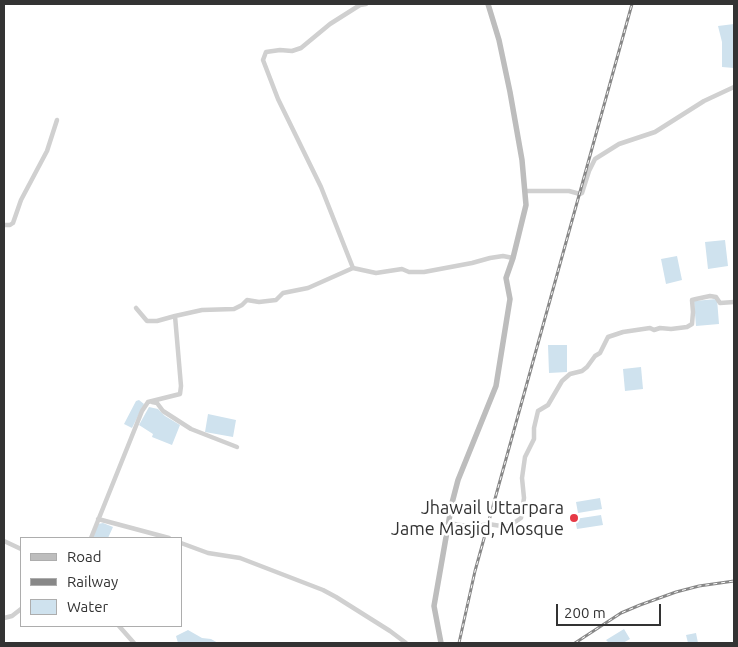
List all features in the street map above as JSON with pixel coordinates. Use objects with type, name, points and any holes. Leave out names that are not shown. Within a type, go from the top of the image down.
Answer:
[{"type":"main road","points":[[441,643],[434,606],[448,523],[458,480],[496,386],[510,299],[506,278],[526,205],[522,160],[510,92],[499,40],[488,4]]},
{"type":"street","points":[[353,268],[320,187],[278,99],[263,60],[266,52],[292,51],[301,48],[330,24],[360,5],[366,4]]},
{"type":"street","points":[[525,191],[582,193],[595,159],[620,144],[655,132],[704,101],[734,87]]},
{"type":"street","points":[[4,225],[12,225],[21,200],[47,151],[57,120]]},
{"type":"street","points":[[136,308],[148,321],[157,322],[202,310],[234,309],[242,306],[247,300],[259,302],[276,300],[283,293],[308,288],[353,268],[376,273],[402,269],[409,272],[424,272],[490,258],[503,256],[513,258]]},
{"type":"street","points":[[448,523],[473,526],[488,524],[508,527],[522,518],[524,457],[534,439],[534,428],[538,411],[548,405],[562,381],[570,374],[587,368],[595,356],[600,353],[608,337],[623,332],[650,328],[654,330],[660,328],[671,330],[687,327],[692,324],[692,300],[710,296],[716,298],[720,303],[734,302]]},
{"type":"street","points":[[91,537],[142,411],[148,402],[180,394],[181,386],[175,316]]},
{"type":"street","points":[[148,402],[157,403],[163,411],[191,429],[237,447]]},
{"type":"street","points":[[98,519],[165,537]]},
{"type":"street","points":[[4,541],[20,549]]},
{"type":"street","points":[[182,542],[208,553],[240,558],[322,590],[390,631],[406,643]]},
{"type":"street","points":[[4,618],[12,616],[20,610]]},
{"type":"street","points":[[120,627],[134,643]]},
{"type":"water","points":[[734,24],[734,68],[722,67],[722,42],[718,26]]},
{"type":"water","points":[[725,240],[728,266],[708,269],[705,242]]},
{"type":"water","points":[[677,256],[682,280],[666,284],[661,259]]},
{"type":"water","points":[[717,299],[719,324],[696,326],[694,301]]},
{"type":"water","points":[[548,345],[567,345],[567,372],[549,373]]},
{"type":"water","points":[[641,367],[643,389],[625,391],[623,369]]},
{"type":"water","points":[[139,400],[144,404],[132,428],[124,424],[136,401]]},
{"type":"water","points":[[149,407],[158,409],[165,416],[180,425],[172,445],[152,437],[153,434],[139,425]]},
{"type":"water","points":[[208,414],[236,420],[233,437],[205,432]]},
{"type":"water","points":[[600,498],[602,509],[578,513],[576,502]]},
{"type":"water","points":[[601,515],[603,525],[577,529],[575,519]]},
{"type":"water","points":[[103,523],[113,527],[108,537],[93,537],[98,524]]},
{"type":"water","points":[[624,629],[630,639],[623,643],[609,643],[606,640]]},
{"type":"water","points":[[188,630],[202,638],[211,639],[218,643],[178,643],[176,636]]},
{"type":"water","points":[[696,633],[698,643],[688,643],[686,635]]},
{"type":"railway","points":[[459,643],[475,571],[632,4]]},
{"type":"railway","points":[[575,643],[621,613],[640,605],[699,586],[734,581]]},
{"type":"place","name":"Jhawail Uttarpara Jame Masjid, Mosque","points":[[574,518]]}]
